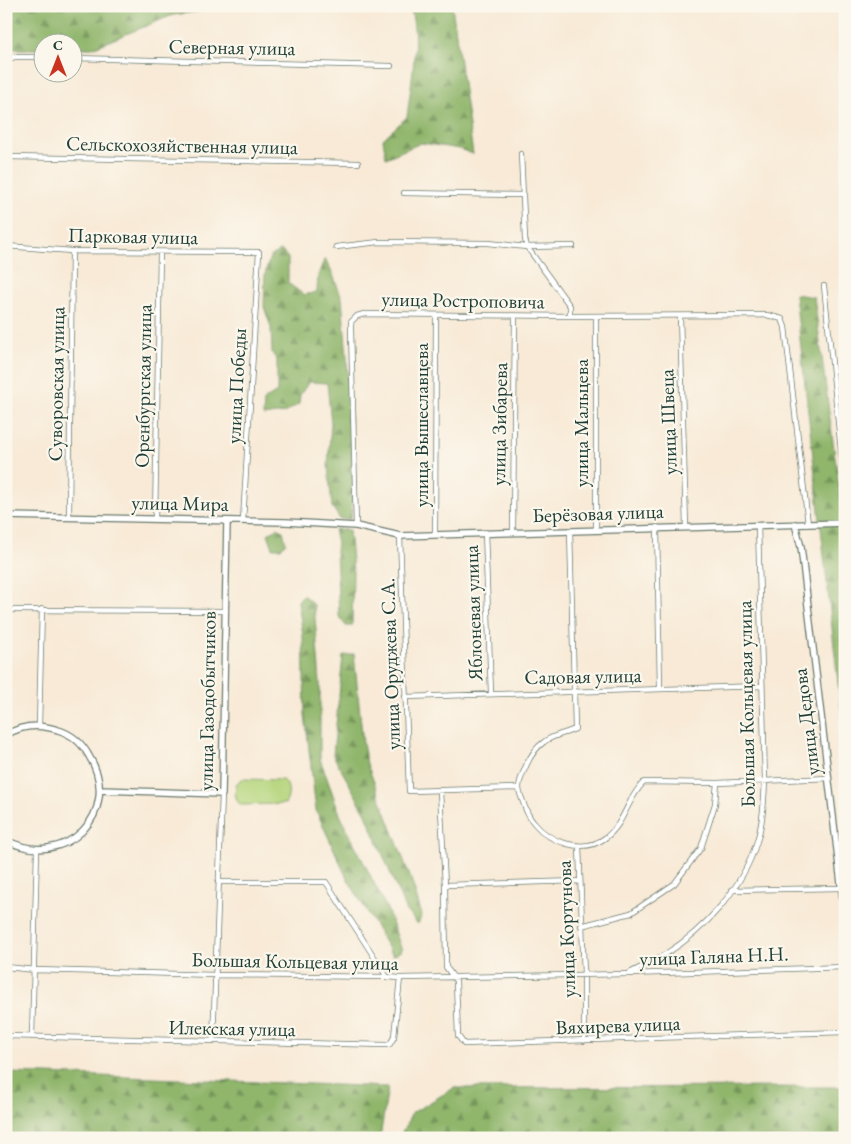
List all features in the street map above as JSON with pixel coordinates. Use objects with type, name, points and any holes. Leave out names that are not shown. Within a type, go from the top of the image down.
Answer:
[{"type":"street","points":[[6,59],[15,56],[32,57]]},
{"type":"street","name":"Северная улица","points":[[82,58],[391,66]]},
{"type":"street","points":[[521,154],[525,239],[528,247],[570,306],[570,316]]},
{"type":"street","name":"Сельскохозяйственная улица","points":[[6,157],[358,164]]},
{"type":"street","points":[[404,193],[523,195]]},
{"type":"street","points":[[336,247],[389,242],[488,243],[528,247],[574,246]]},
{"type":"street","name":"Парковая улица","points":[[6,246],[72,251],[160,253],[258,252]]},
{"type":"street","name":"Суворовская улица","points":[[69,517],[72,251]]},
{"type":"street","name":"улица Победы","points":[[243,521],[258,252]]},
{"type":"street","name":"Оренбургская улица","points":[[155,519],[160,253]]},
{"type":"street","points":[[824,286],[845,489]]},
{"type":"street","name":"улица Ростроповича","points":[[355,526],[351,322],[357,316],[364,314],[767,316],[782,319],[786,337],[808,524]]},
{"type":"street","name":"улица Вышеславцева","points":[[436,315],[436,534]]},
{"type":"street","name":"улица Зибарева","points":[[513,532],[515,316]]},
{"type":"street","name":"улица Мальцева","points":[[596,316],[596,529]]},
{"type":"street","name":"улица Швеца","points":[[680,316],[686,527]]},
{"type":"street","name":"улица Мира","points":[[6,516],[243,521],[355,526]]},
{"type":"street","name":"улица Газодобытчиков","points":[[213,1042],[222,794],[227,521]]},
{"type":"street","name":"Берёзовая улица","points":[[355,526],[400,536],[485,532],[845,523]]},
{"type":"street","name":"улица Дедова","points":[[795,524],[801,547],[845,917]]},
{"type":"street","name":"Большая Кольцевая улица","points":[[629,974],[664,955],[692,935],[717,911],[746,868],[757,842],[764,811],[765,780],[758,525]]},
{"type":"street","points":[[657,527],[660,689]]},
{"type":"street","points":[[570,530],[575,729],[543,742],[534,752],[523,773],[519,788],[525,808],[534,824],[546,835],[562,842],[579,846],[594,845],[614,831],[622,821],[636,789],[644,782],[717,782],[829,778]]},
{"type":"street","name":"Яблоневая улица","points":[[485,532],[491,694]]},
{"type":"street","name":"улица Оруджева С.А.","points":[[400,536],[409,791],[440,791]]},
{"type":"street","points":[[39,725],[42,609]]},
{"type":"street","points":[[6,610],[226,611]]},
{"type":"street","name":"Садовая улица","points":[[406,696],[762,686]]},
{"type":"street","points":[[6,736],[24,728],[39,725],[65,732],[84,748],[95,765],[101,790],[94,812],[80,833],[67,843],[37,850],[18,846],[6,840]]},
{"type":"street","points":[[581,926],[632,913],[674,884],[701,848],[715,804],[717,782]]},
{"type":"street","points":[[452,976],[446,967],[445,885],[440,791],[519,788]]},
{"type":"street","points":[[101,790],[222,794]]},
{"type":"street","name":"улица Кортунова","points":[[579,846],[584,975],[584,1041]]},
{"type":"street","points":[[32,1037],[37,850]]},
{"type":"street","points":[[445,885],[579,881]]},
{"type":"street","points":[[218,882],[326,882],[387,977]]},
{"type":"street","points":[[732,890],[841,888]]},
{"type":"street","name":"улица Галяна Н.Н.","points":[[584,975],[845,966]]},
{"type":"street","name":"Большая Кольцевая улица","points":[[6,967],[35,970],[400,978],[584,975]]},
{"type":"street","name":"Вяхирева улица","points":[[452,976],[456,980],[457,987],[458,1036],[464,1044],[845,1032]]},
{"type":"street","name":"Илекская улица","points":[[6,1036],[387,1045],[390,1044],[394,1037],[400,978]]},
{"type":"green space","points":[[6,6],[238,6],[173,15],[92,48],[82,48],[82,32],[32,32],[32,49],[6,49]]},
{"type":"green space","points":[[410,6],[452,6],[473,154],[460,149],[421,143],[386,158],[383,139],[407,117],[414,47],[413,19]]},
{"type":"green space","points":[[281,250],[288,258],[288,283],[304,295],[317,292],[318,275],[325,258],[342,298],[347,358],[353,491],[351,519],[340,519],[332,507],[328,465],[331,423],[327,383],[309,382],[300,395],[299,404],[284,413],[263,416],[264,400],[277,392],[277,360],[272,353],[271,327],[264,307],[265,274],[270,257]]},
{"type":"green space","points":[[795,294],[814,297],[845,533],[845,745]]},
{"type":"green space","points":[[277,528],[283,531],[286,543],[281,548],[273,548],[268,534]]},
{"type":"green space","points":[[334,529],[349,530],[353,571],[352,626],[346,626],[339,616],[337,543]]},
{"type":"green space","points":[[303,595],[314,605],[320,683],[320,759],[341,817],[387,909],[402,950],[393,956],[346,876],[316,810],[305,715],[303,635],[298,601]]},
{"type":"green space","points":[[354,654],[363,744],[367,764],[411,879],[422,915],[418,924],[406,911],[366,814],[333,755],[343,656]]},
{"type":"green space","points":[[242,779],[282,780],[288,787],[287,801],[285,804],[242,805],[236,799],[236,784]]},
{"type":"green space","points":[[6,1073],[388,1087],[380,1138],[6,1138]]},
{"type":"green space","points":[[845,1087],[845,1138],[400,1137],[412,1113],[454,1088]]}]
